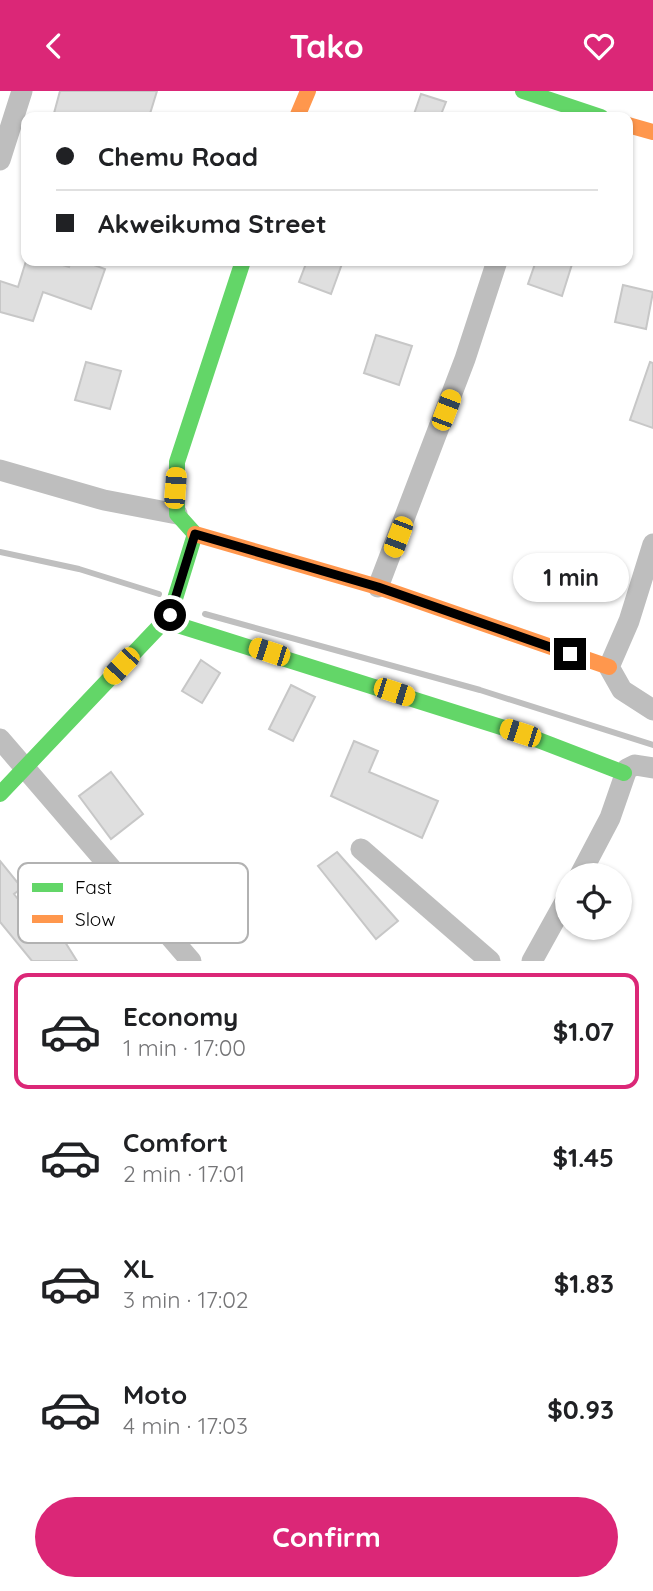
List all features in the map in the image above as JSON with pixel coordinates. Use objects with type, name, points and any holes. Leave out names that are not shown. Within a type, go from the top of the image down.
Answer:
[{"type":"street","points":[[0,160],[22,91]]},
{"type":"street","points":[[299,112],[307,91]]},
{"type":"street","points":[[523,91],[547,110]]},
{"type":"street","points":[[633,126],[653,132]]},
{"type":"street","points":[[177,514],[177,462],[241,266]]},
{"type":"street","points":[[378,587],[465,359],[495,266]]},
{"type":"street","points":[[0,470],[104,500],[177,514],[195,534],[378,587],[609,667],[622,690],[653,710]]},
{"type":"street","points":[[0,794],[167,618],[184,575],[195,534]]},
{"type":"street","points":[[609,667],[629,621],[653,544]]},
{"type":"street","points":[[167,618],[520,733],[624,773]]},
{"type":"street","points":[[0,739],[108,863]]},
{"type":"street","points":[[586,863],[610,818],[624,773],[630,766],[653,768]]},
{"type":"street","points":[[361,849],[490,961]]},
{"type":"street","points":[[532,961],[555,920]]},
{"type":"street","points":[[176,943],[191,961]]},
{"type":"building","points":[[60,91],[157,91],[151,112],[54,112]]},
{"type":"building","points":[[421,94],[446,102],[442,112],[415,112]]},
{"type":"building","points":[[24,266],[97,266],[105,269],[91,309],[43,292],[33,321],[0,312],[0,281],[18,287]]},
{"type":"building","points":[[305,266],[341,266],[331,294],[299,282]]},
{"type":"building","points":[[534,266],[571,266],[562,296],[528,284]]},
{"type":"building","points":[[623,285],[653,292],[646,329],[615,322]]},
{"type":"building","points":[[376,335],[412,346],[399,385],[364,373]]},
{"type":"building","points":[[86,362],[121,371],[110,409],[75,400]]},
{"type":"building","points":[[650,362],[653,363],[653,428],[630,420]]},
{"type":"building","points":[[201,660],[220,673],[202,703],[182,691]]},
{"type":"building","points":[[291,685],[315,697],[293,741],[269,729]]},
{"type":"building","points":[[354,741],[378,751],[369,772],[438,801],[422,838],[331,796]]},
{"type":"building","points":[[111,772],[143,814],[111,839],[79,796]]},
{"type":"building","points":[[337,852],[398,921],[376,939],[318,866]]},
{"type":"building","points":[[0,861],[18,883],[18,891],[14,894],[18,899],[18,943],[66,943],[77,961],[32,961],[0,922]]},
{"type":"waterway","points":[[0,552],[79,569],[159,594]]},
{"type":"waterway","points":[[205,614],[480,690],[653,745]]},
{"type":"traffic: fast","points":[[523,91],[586,112]]},
{"type":"traffic: fast","points":[[195,534],[177,514],[177,462],[241,266]]},
{"type":"traffic: fast","points":[[0,794],[170,615],[195,534]]},
{"type":"traffic: fast","points":[[165,621],[520,733],[624,773]]},
{"type":"traffic: slow","points":[[299,112],[308,91]]},
{"type":"traffic: slow","points":[[633,126],[653,132]]},
{"type":"traffic: slow","points":[[195,534],[378,587],[609,667]]},
{"type":"route","points":[[170,615],[195,534],[378,587],[570,654]]}]
